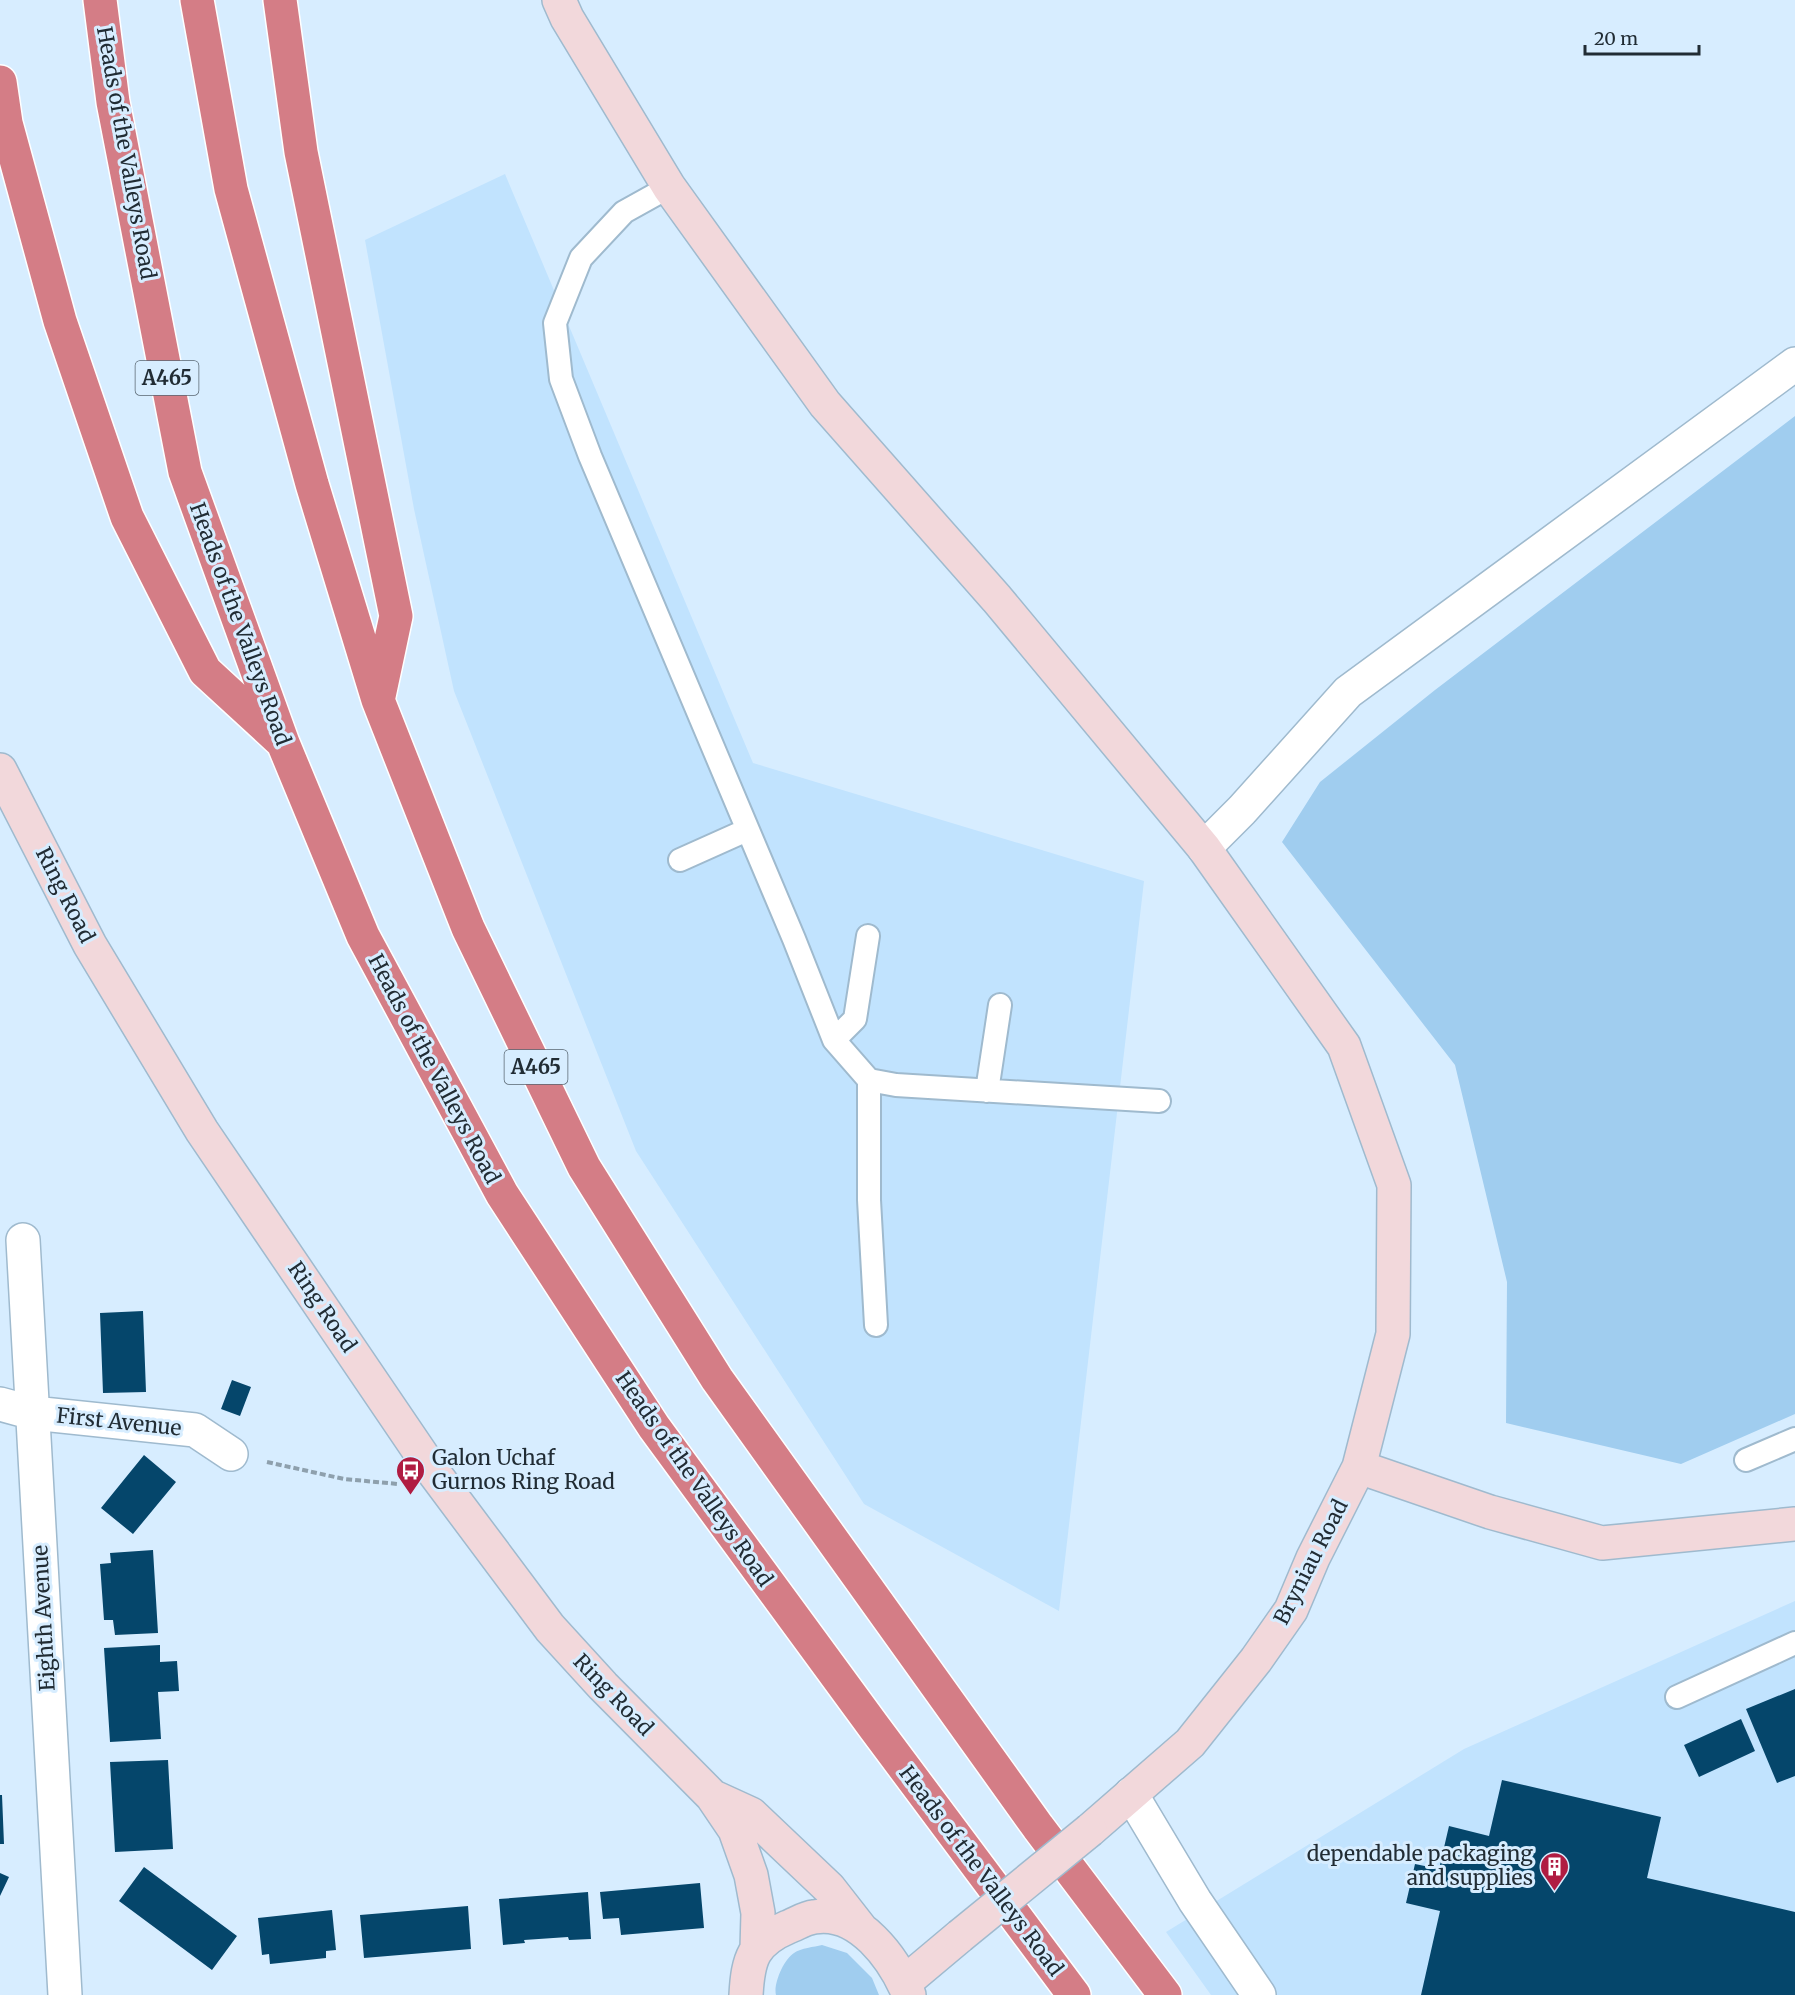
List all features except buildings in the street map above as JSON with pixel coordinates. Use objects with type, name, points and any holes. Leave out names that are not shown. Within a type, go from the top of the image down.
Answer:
[{"type":"highway","name":"Heads of the Valleys Road","points":[[100,0],[113,102],[185,472],[283,743],[363,936],[502,1194],[661,1437],[1074,1995]]},
{"type":"highway","name":"A465","points":[[197,0],[231,189],[312,484],[378,700],[468,928],[584,1167],[724,1389],[1031,1817],[1165,1995]]},
{"type":"highway","points":[[280,0],[300,153],[396,616],[378,700]]},
{"type":"highway","points":[[0,82],[6,123],[60,321],[127,517],[205,671],[283,743]]},
{"type":"street","name":"Bryniau Road","points":[[559,0],[567,18],[669,187],[825,404],[997,599],[1204,849],[1344,1046],[1394,1185],[1393,1334],[1359,1467],[1313,1558],[1291,1610],[1257,1660],[1190,1743],[1090,1830],[960,1936],[907,1989]]},
{"type":"street","points":[[1204,849],[1348,692],[1795,364]]},
{"type":"street","name":"Ring Road","points":[[0,770],[90,945],[202,1131],[432,1470],[550,1628],[603,1686],[712,1796],[735,1830],[752,1875],[758,1913],[757,1949],[749,1964],[746,1995]]},
{"type":"street","name":"Eighth Avenue","points":[[23,1240],[65,1995]]},
{"type":"street","name":"First Avenue","points":[[0,1404],[33,1413],[195,1430],[231,1454]]},
{"type":"street","points":[[1359,1467],[1490,1512],[1602,1543],[1795,1524]]},
{"type":"street","points":[[1131,1794],[1196,1901],[1259,1995]]},
{"type":"street","name":"Ring Road","points":[[712,1796],[751,1814],[829,1888],[862,1930]]},
{"type":"street","points":[[757,1949],[768,1937],[813,1917],[837,1917],[862,1930],[885,1951],[907,1989]]},
{"type":"lane","points":[[669,187],[624,212],[581,258],[555,323],[561,379],[590,456],[834,1040],[869,1080],[896,1085],[1159,1101]]},
{"type":"lane","points":[[680,860],[747,830]]},
{"type":"lane","points":[[834,1040],[855,1019],[868,936]]},
{"type":"lane","points":[[987,1091],[1000,1005]]},
{"type":"lane","points":[[869,1080],[869,1200],[876,1325]]},
{"type":"lane","points":[[1746,1460],[1795,1438]]},
{"type":"lane","points":[[1677,1697],[1795,1643]]},
{"type":"path","points":[[231,1454],[344,1479],[412,1485],[432,1470]]},
{"type":"shaded area","points":[[505,174],[753,763],[1144,881],[1059,1611],[864,1504],[636,1151],[454,691],[414,509],[365,240]]},
{"type":"shaded area","points":[[1795,416],[1795,1414],[1681,1464],[1506,1423],[1507,1282],[1455,1065],[1282,842],[1320,782],[1435,690]]},
{"type":"shaded area","points":[[1795,1601],[1795,1995],[1211,1995],[1166,1932],[1464,1749]]},
{"type":"shaded area","points":[[822,1945],[847,1953],[872,1978],[879,1995],[776,1995],[778,1978],[790,1956],[800,1950]]},
{"type":"place","name":"Galon Uchaf Gurnos Ring Road","points":[[411,1496]]},
{"type":"place","name":"dependable packaging and supplies","points":[[1554,1892]]}]
